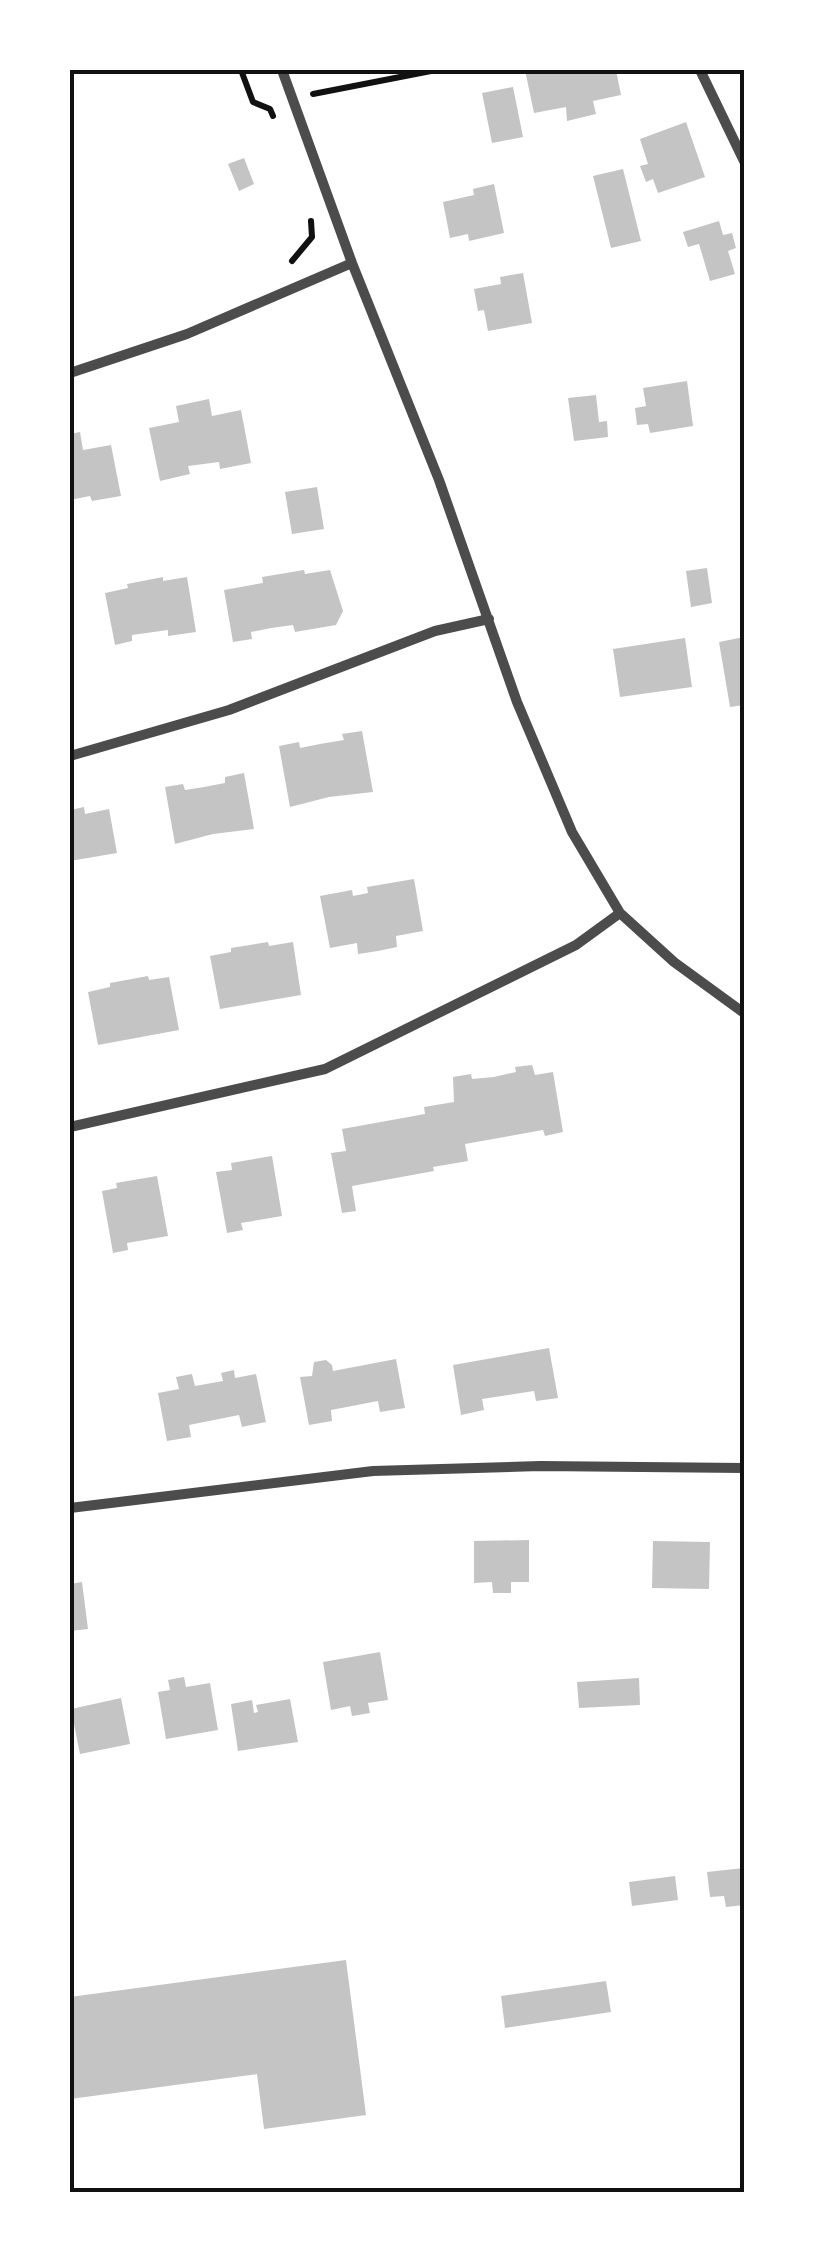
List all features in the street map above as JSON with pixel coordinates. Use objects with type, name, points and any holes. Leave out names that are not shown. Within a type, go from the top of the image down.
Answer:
[{"type":"street","points":[[282,70],[352,264],[439,480],[517,702],[572,832],[620,913],[674,962],[744,1013]]},
{"type":"street","points":[[700,70],[744,161]]},
{"type":"street","points":[[70,373],[186,334],[352,264]]},
{"type":"street","points":[[70,756],[229,710],[436,631],[489,619]]},
{"type":"street","points":[[70,1127],[325,1069],[576,945],[620,913]]},
{"type":"street","points":[[70,1508],[373,1471],[540,1466],[744,1468]]},
{"type":"path","points":[[241,70],[253,102],[270,109],[277,127]]},
{"type":"path","points":[[293,98],[436,70]]},
{"type":"path","points":[[283,267],[296,259],[312,237],[311,214]]},
{"type":"building","points":[[525,70],[616,70],[621,95],[593,101],[596,114],[567,121],[566,107],[534,113]]},
{"type":"building","points":[[513,87],[523,137],[492,143],[482,93]]},
{"type":"building","points":[[686,122],[705,177],[658,193],[653,179],[646,182],[640,166],[648,164],[640,139]]},
{"type":"building","points":[[244,158],[254,184],[239,191],[228,164]]},
{"type":"building","points":[[623,169],[641,241],[611,248],[593,176]]},
{"type":"building","points":[[494,184],[504,233],[469,241],[468,234],[450,238],[443,202],[474,195],[473,189]]},
{"type":"building","points":[[719,221],[723,235],[732,233],[736,248],[728,251],[735,274],[710,281],[699,244],[688,247],[683,232]]},
{"type":"building","points":[[523,273],[532,323],[488,331],[484,310],[478,311],[474,289],[501,284],[500,277]]},
{"type":"building","points":[[687,381],[693,426],[650,433],[648,424],[637,425],[635,408],[646,406],[643,388]]},
{"type":"building","points":[[596,395],[599,422],[607,421],[608,437],[574,441],[568,398]]},
{"type":"building","points":[[209,399],[212,416],[241,410],[251,463],[220,469],[219,462],[188,466],[190,474],[160,481],[149,428],[179,422],[176,406]]},
{"type":"building","points":[[80,432],[83,450],[111,445],[121,496],[70,500],[70,434]]},
{"type":"building","points":[[317,487],[324,529],[292,534],[285,492]]},
{"type":"building","points":[[707,568],[712,603],[691,607],[686,571]]},
{"type":"building","points":[[304,570],[305,574],[330,570],[343,611],[336,625],[295,632],[293,625],[271,628],[251,632],[252,639],[233,642],[224,590],[263,583],[262,577]]},
{"type":"building","points":[[163,577],[163,581],[187,577],[196,632],[168,636],[168,630],[132,635],[132,641],[115,645],[105,593]]},
{"type":"building","points":[[744,637],[744,705],[730,707],[719,642]]},
{"type":"building","points":[[685,638],[692,687],[620,697],[613,649]]},
{"type":"building","points":[[362,731],[373,792],[290,807],[279,746],[299,742],[300,748],[344,740],[342,734]]},
{"type":"building","points":[[244,773],[254,829],[175,844],[165,787],[204,787],[225,783],[225,777]]},
{"type":"building","points":[[84,807],[85,814],[109,809],[117,853],[70,861],[70,810]]},
{"type":"building","points":[[414,879],[423,931],[396,936],[397,947],[378,951],[358,954],[357,943],[330,948],[320,896],[352,890],[353,896],[368,893],[367,887]]},
{"type":"building","points":[[268,942],[269,946],[293,942],[301,995],[220,1009],[210,956]]},
{"type":"building","points":[[148,976],[149,980],[169,977],[179,1030],[98,1045],[88,992],[110,987],[110,983]]},
{"type":"building","points":[[532,1065],[535,1075],[553,1072],[563,1132],[545,1136],[543,1130],[465,1144],[468,1161],[352,1186],[356,1211],[342,1213],[331,1153],[346,1151],[342,1129],[425,1114],[424,1107],[454,1102],[453,1077],[494,1077],[516,1072],[515,1067]]},
{"type":"building","points":[[272,1156],[282,1216],[241,1223],[243,1230],[227,1233],[216,1172],[232,1170],[231,1163]]},
{"type":"building","points":[[157,1176],[168,1236],[127,1243],[128,1250],[113,1253],[102,1191],[117,1188],[116,1183]]},
{"type":"building","points":[[549,1348],[558,1398],[536,1401],[534,1391],[482,1399],[484,1410],[461,1415],[453,1365]]},
{"type":"building","points":[[396,1359],[405,1408],[380,1412],[378,1401],[331,1410],[332,1421],[309,1425],[300,1377],[312,1376],[314,1362],[326,1360],[333,1371]]},
{"type":"building","points":[[234,1370],[235,1378],[256,1374],[266,1422],[242,1427],[239,1415],[189,1425],[191,1437],[167,1441],[158,1393],[179,1389],[176,1377],[192,1374],[195,1386],[223,1381],[221,1373]]},
{"type":"building","points":[[529,1540],[529,1582],[511,1582],[511,1593],[493,1593],[492,1582],[474,1583],[474,1541]]},
{"type":"building","points":[[653,1541],[710,1542],[709,1589],[652,1588]]},
{"type":"building","points":[[82,1582],[88,1629],[70,1631],[70,1584]]},
{"type":"building","points":[[380,1652],[388,1700],[368,1703],[370,1713],[352,1716],[350,1706],[331,1710],[323,1662]]},
{"type":"building","points":[[184,1677],[186,1687],[210,1683],[218,1730],[166,1739],[158,1692],[170,1690],[168,1680]]},
{"type":"building","points":[[639,1678],[640,1705],[579,1708],[577,1682]]},
{"type":"building","points":[[121,1698],[130,1744],[80,1754],[71,1709]]},
{"type":"building","points":[[290,1699],[298,1742],[238,1751],[231,1704],[252,1700],[254,1713],[258,1712],[256,1705]]},
{"type":"building","points":[[744,1868],[744,1905],[726,1907],[724,1896],[710,1897],[707,1872]]},
{"type":"building","points":[[675,1876],[678,1900],[632,1906],[629,1882]]},
{"type":"building","points":[[346,1960],[366,2115],[264,2129],[257,2074],[70,2099],[70,1997]]},
{"type":"building","points":[[606,1981],[611,2012],[505,2028],[501,1996]]}]
